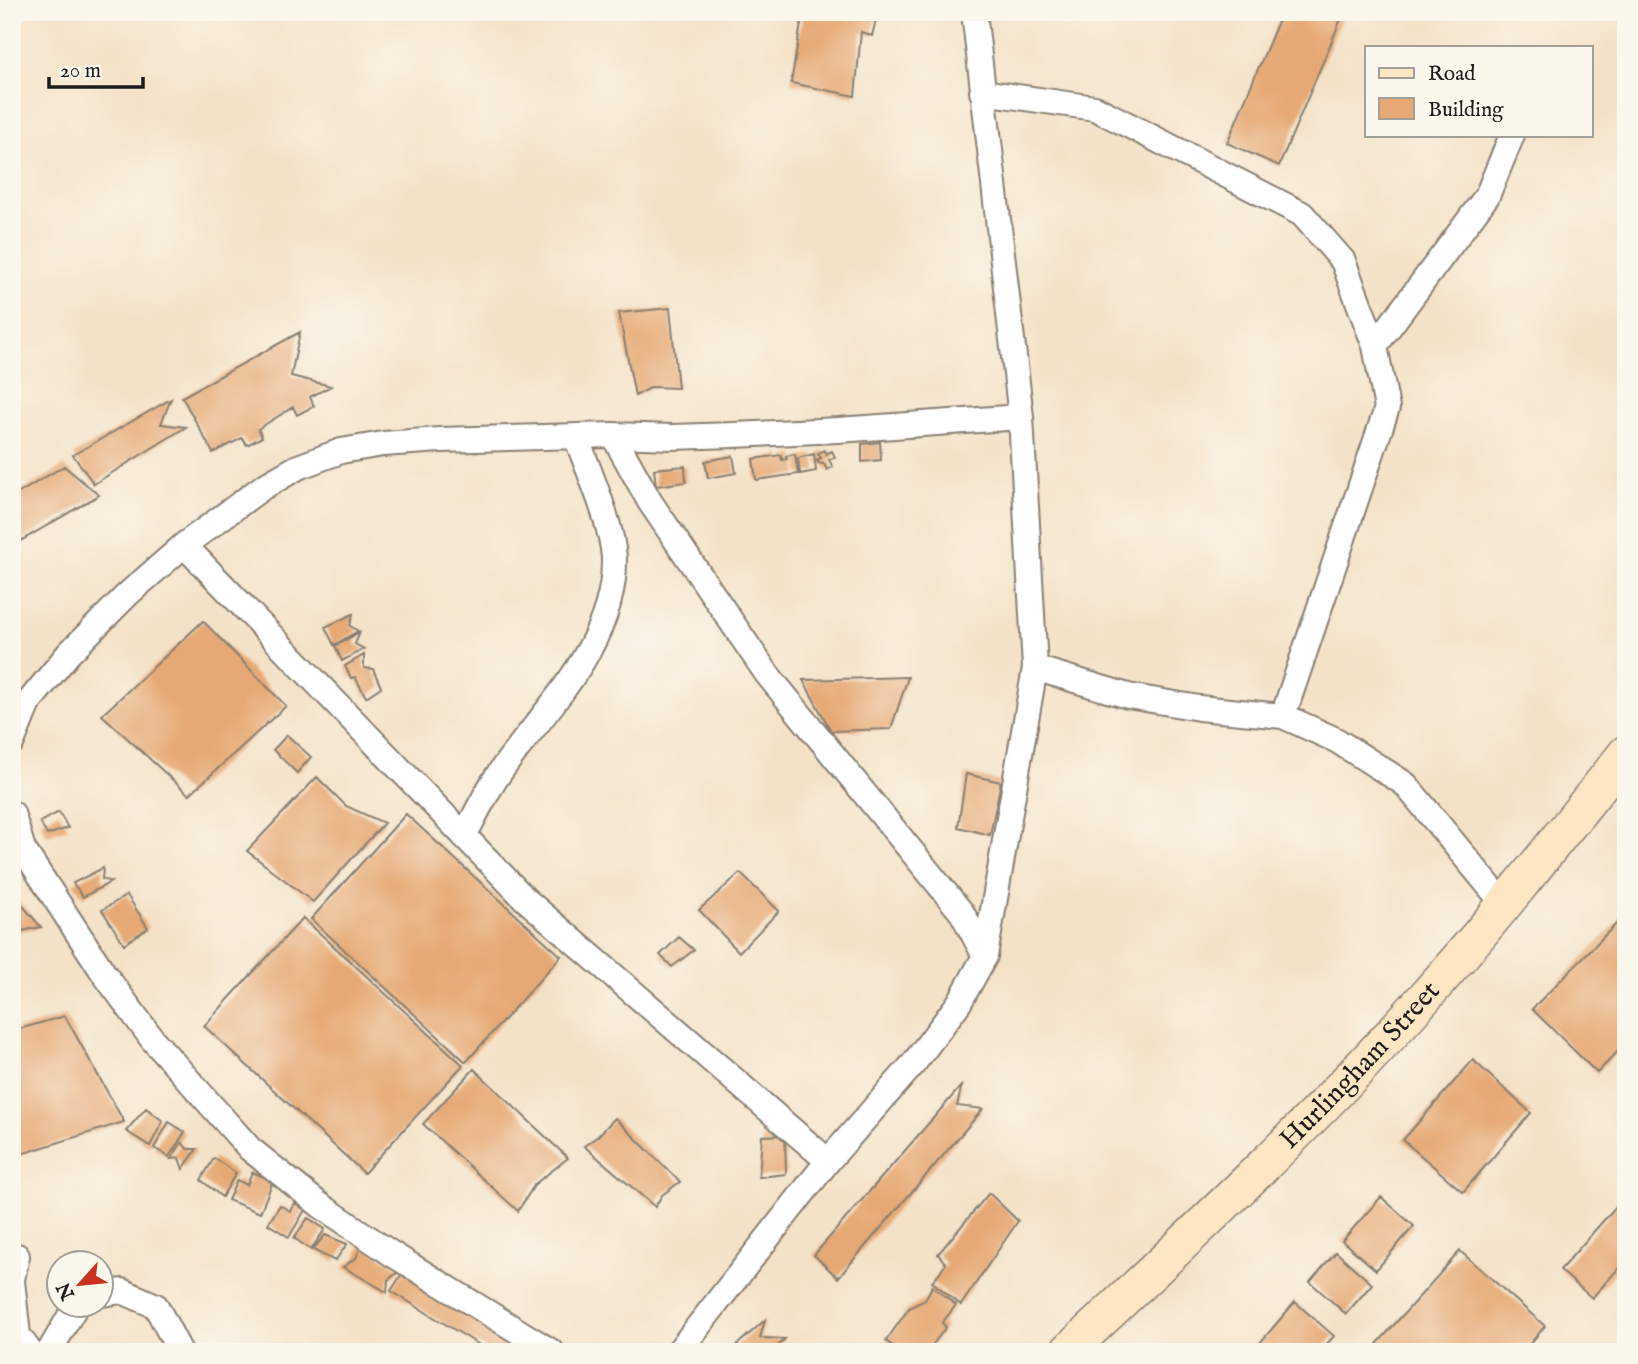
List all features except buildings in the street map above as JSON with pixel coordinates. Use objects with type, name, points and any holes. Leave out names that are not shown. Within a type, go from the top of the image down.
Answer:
[{"type":"street","points":[[678,1352],[828,1161],[922,1053],[959,1003],[985,956],[1035,668],[1021,417],[974,12]]},
{"type":"street","points":[[982,92],[1095,108],[1302,214],[1343,261],[1375,346],[1387,408],[1283,716]]},
{"type":"street","points":[[1375,346],[1487,196],[1513,136]]},
{"type":"street","points":[[12,742],[28,704],[69,653],[128,594],[184,545],[263,487],[298,467],[341,451],[383,444],[440,440],[613,435],[672,437],[1021,417]]},
{"type":"street","points":[[613,435],[650,502],[767,674],[962,913],[985,956]]},
{"type":"street","points":[[464,836],[496,777],[571,681],[606,609],[614,557],[605,520],[576,436]]},
{"type":"street","points":[[184,545],[525,899],[828,1161]]},
{"type":"street","points":[[1035,668],[1128,696],[1199,708],[1283,716],[1336,740],[1405,784],[1504,904]]},
{"type":"street","name":"Hurlingham Street","points":[[1067,1352],[1280,1152],[1425,997],[1626,753]]},
{"type":"street","points":[[12,813],[23,849],[105,975],[153,1040],[250,1149],[320,1205],[392,1254],[552,1352]]},
{"type":"street","points":[[14,1272],[18,1335],[30,1352]]},
{"type":"street","points":[[116,1292],[122,1291],[156,1306],[180,1352]]},
{"type":"street","points":[[49,1352],[69,1318]]}]
